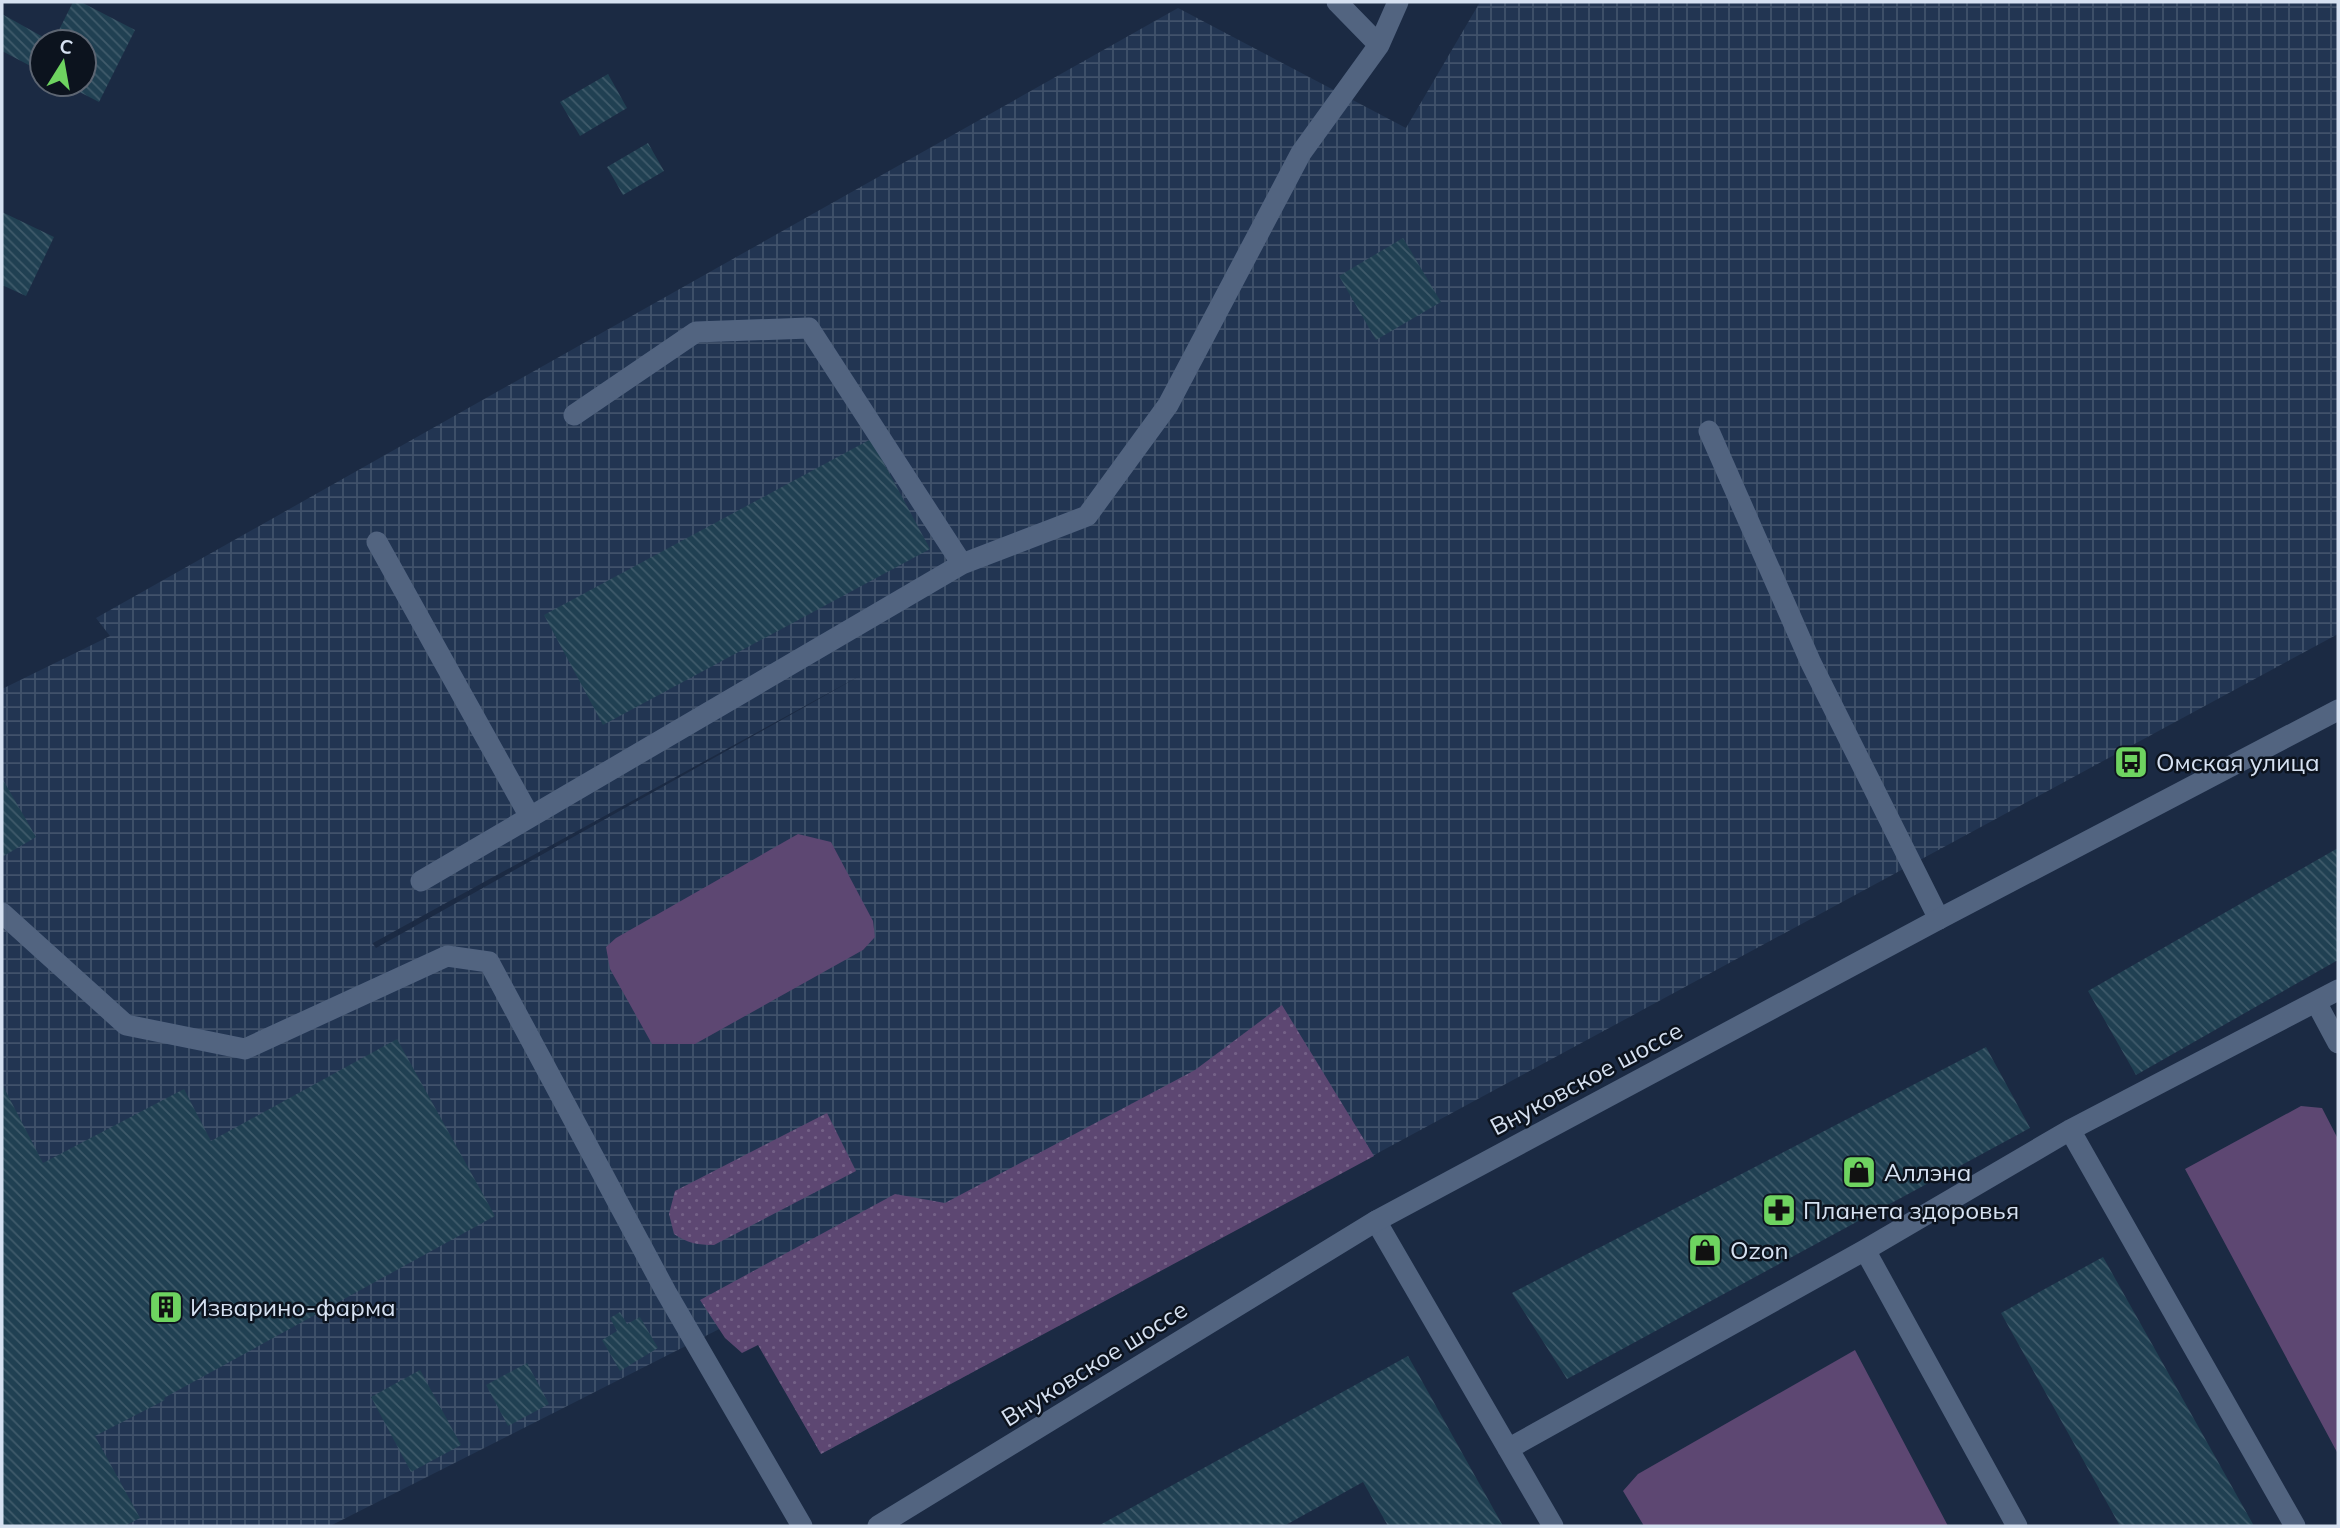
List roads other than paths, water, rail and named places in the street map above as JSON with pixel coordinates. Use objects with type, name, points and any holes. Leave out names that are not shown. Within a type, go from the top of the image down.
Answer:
[{"type":"street","points":[[1336,2],[1379,45]]},
{"type":"street","points":[[421,881],[962,564],[1087,516],[1168,405],[1301,153],[1379,45],[1398,2]]},
{"type":"street","points":[[575,415],[696,332],[809,328],[962,564]]},
{"type":"street","points":[[1709,430],[1811,663],[1938,919]]},
{"type":"street","points":[[377,542],[530,817]]},
{"type":"street","name":"Внуковское шоссе","points":[[878,1526],[1376,1221],[1938,919],[2338,710]]},
{"type":"street","points":[[2,913],[126,1025],[245,1049],[447,956],[489,962],[666,1292],[802,1526]]},
{"type":"street","points":[[1508,1449],[1865,1250],[2070,1130],[2338,990]]},
{"type":"street","points":[[2316,1002],[2338,1043]]},
{"type":"street","points":[[2070,1130],[2295,1526]]},
{"type":"street","points":[[1376,1221],[1553,1526]]},
{"type":"street","points":[[1865,1250],[2017,1526]]},
{"type":"place","name":"Омская улица","points":[[2131,762]]},
{"type":"place","name":"Аллэна","points":[[1859,1172]]},
{"type":"place","name":"Планета здоровья","points":[[1779,1210]]},
{"type":"place","name":"Ozon","points":[[1705,1250]]},
{"type":"place","name":"Изварино-фарма","points":[[166,1307]]}]
